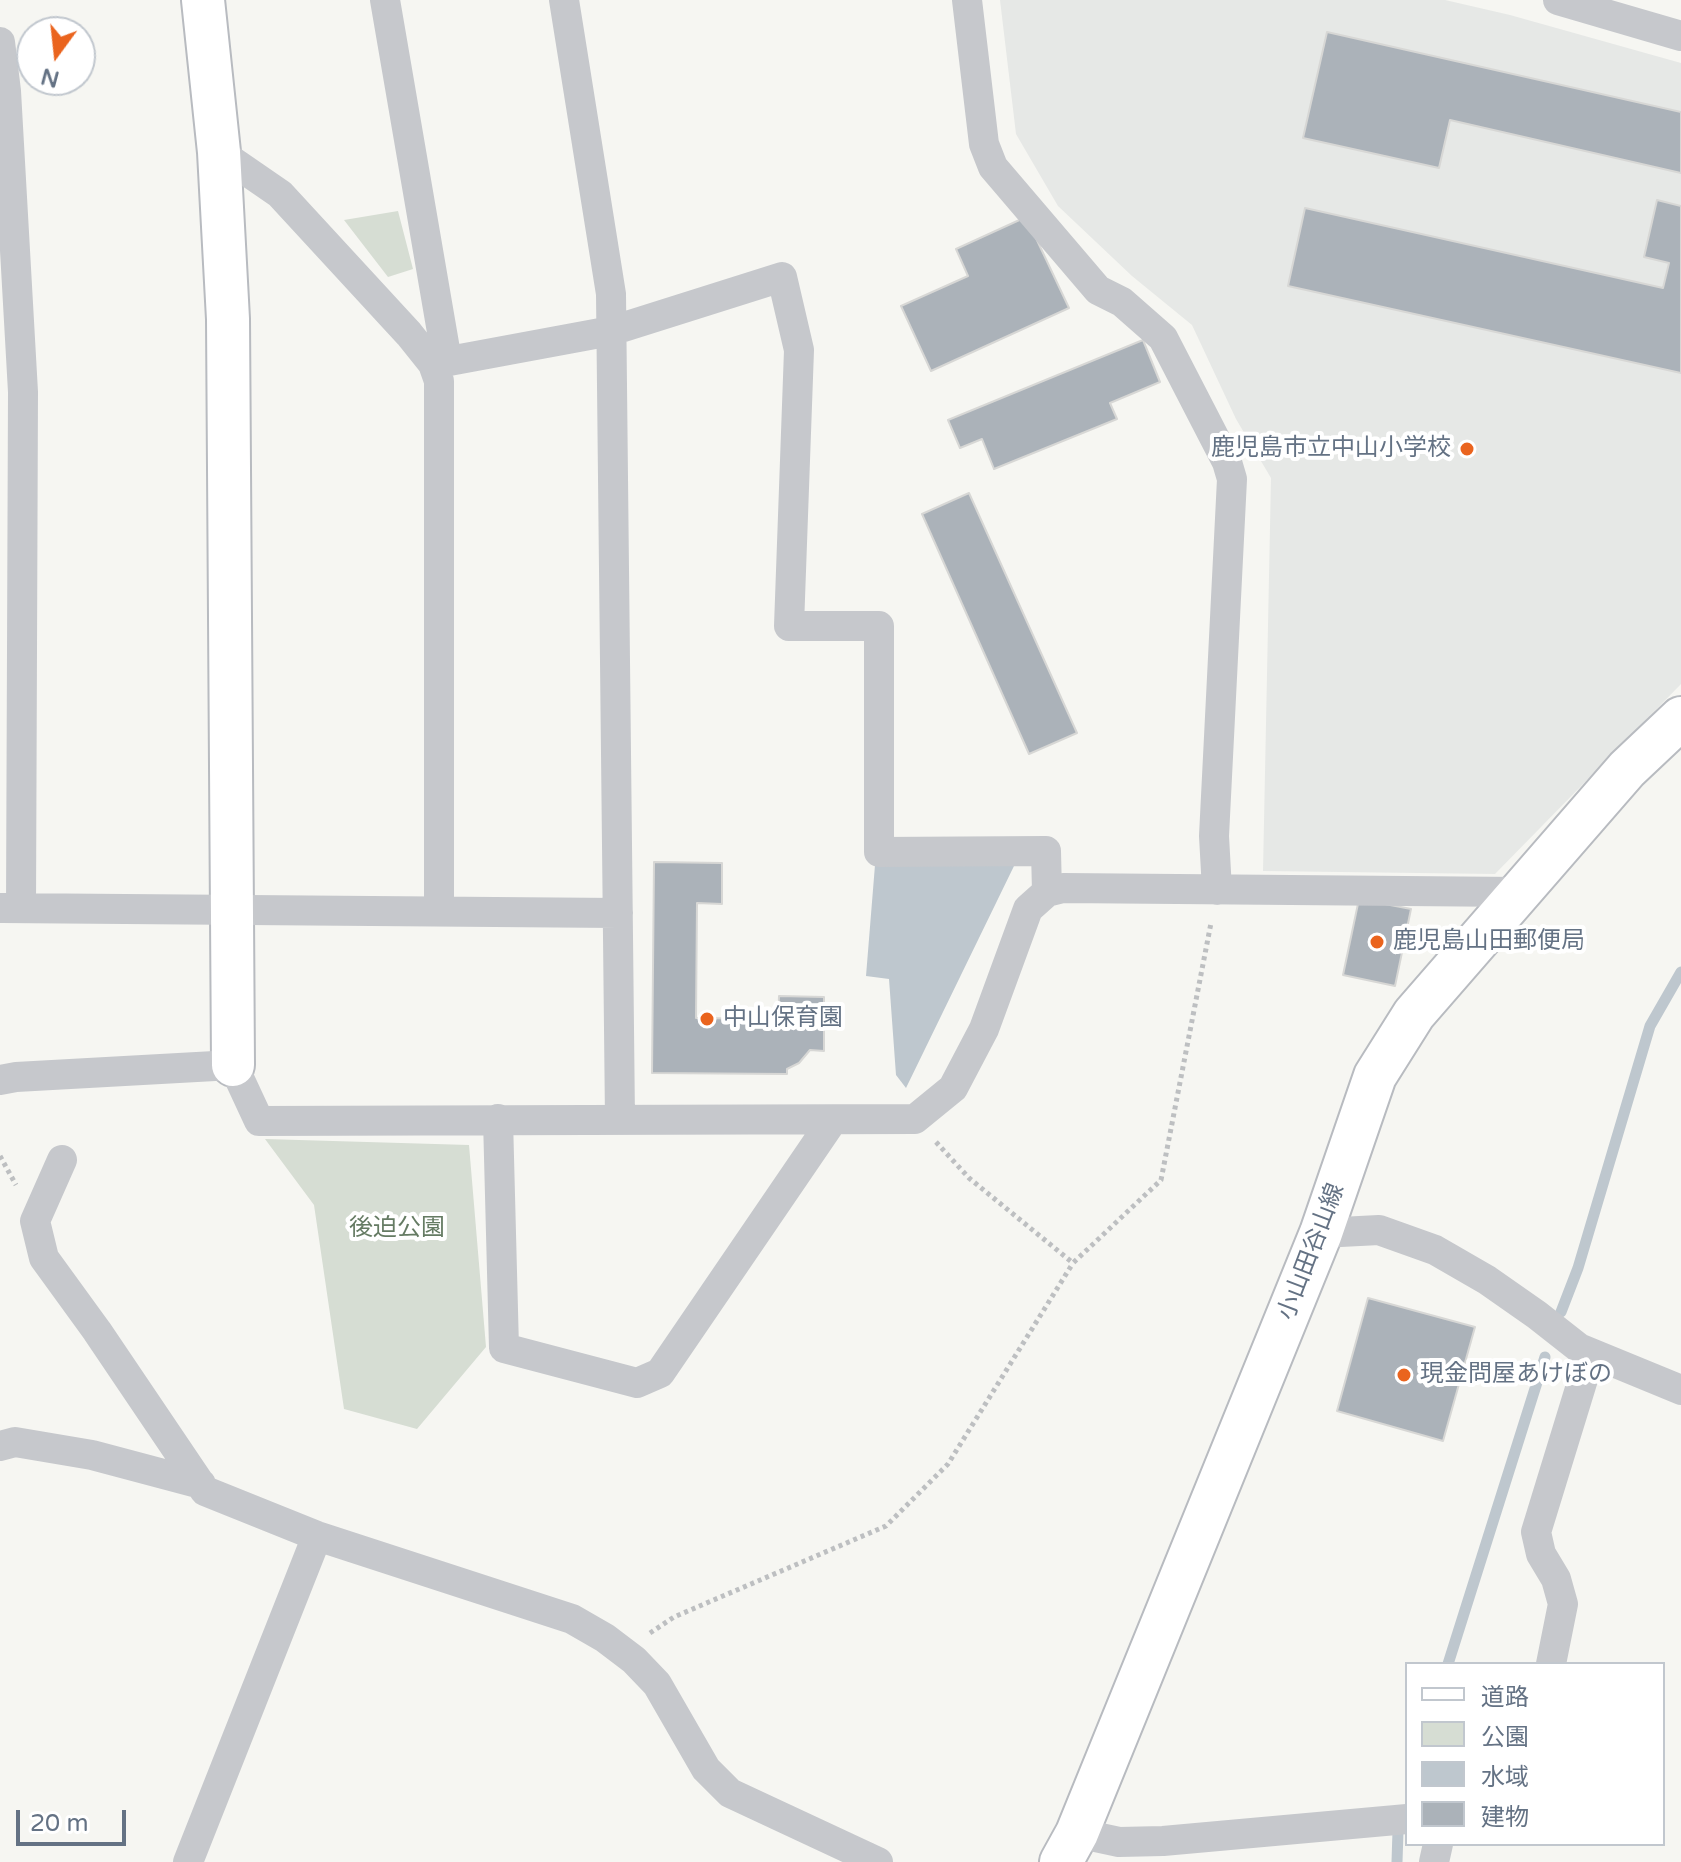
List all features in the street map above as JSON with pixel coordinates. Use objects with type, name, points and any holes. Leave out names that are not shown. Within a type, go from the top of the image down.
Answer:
[{"type":"main road","points":[[203,0],[219,152],[228,319],[233,1065]]},
{"type":"main road","name":"小山田谷山線","points":[[1069,1848],[1321,1233],[1375,1076],[1414,1014],[1627,769],[1681,718]]},
{"type":"street","points":[[385,0],[440,363],[439,911]]},
{"type":"street","points":[[564,0],[611,294],[620,1119]]},
{"type":"street","points":[[967,0],[984,144],[993,167],[1098,290],[1122,302],[1163,338],[1227,462],[1232,479],[1214,836],[1217,890]]},
{"type":"street","points":[[1558,0],[1681,36]]},
{"type":"street","points":[[0,42],[6,91],[23,392],[10,908],[618,913]]},
{"type":"street","points":[[219,152],[280,194],[409,334],[440,363]]},
{"type":"street","points":[[440,363],[611,331],[782,277],[799,350],[789,626],[879,626],[879,852],[1046,851],[1047,892]]},
{"type":"street","points":[[0,1080],[233,1065],[259,1121],[915,1119],[953,1088],[984,1029],[1028,909],[1047,892],[1063,888],[1519,892]]},
{"type":"street","points":[[498,1119],[504,1348],[637,1383],[660,1373],[832,1121]]},
{"type":"street","points":[[62,1160],[35,1221],[44,1258],[205,1491],[317,1536],[572,1619],[622,1651],[657,1684],[706,1769],[730,1793],[878,1862]]},
{"type":"street","points":[[1321,1233],[1379,1230],[1435,1250],[1487,1280],[1579,1348],[1681,1390]]},
{"type":"street","points":[[1551,1662],[1563,1604],[1556,1579],[1541,1554],[1536,1532],[1591,1353]]},
{"type":"street","points":[[0,1446],[15,1442],[92,1455],[201,1484]]},
{"type":"street","points":[[188,1862],[317,1536]]},
{"type":"street","points":[[1069,1848],[1405,1819]]},
{"type":"path","points":[[622,1651],[674,1617],[886,1526],[948,1464],[1073,1263],[1161,1180],[1217,890]]},
{"type":"path","points":[[915,1119],[969,1178],[1073,1263]]},
{"type":"shaded area","name":"鹿児島市立中山小学校","points":[[1000,0],[1445,0],[1681,63],[1681,684],[1495,874],[1263,871],[1271,478],[1236,419],[1192,325],[1132,276],[1058,206],[1016,134]]},
{"type":"green space","points":[[398,211],[413,269],[388,277],[344,220]]},
{"type":"green space","name":"後迫公園","points":[[265,1139],[469,1145],[486,1347],[417,1429],[344,1409],[314,1205]]},
{"type":"water","points":[[875,865],[1014,866],[906,1088],[896,1075],[889,979],[866,976]]},
{"type":"building","points":[[1327,32],[1681,112],[1681,173],[1450,120],[1439,168],[1303,138]]},
{"type":"building","points":[[1657,200],[1681,206],[1681,373],[1288,286],[1305,208],[1663,288],[1669,263],[1644,257]]},
{"type":"building","points":[[1026,217],[1069,308],[931,371],[901,306],[968,276],[956,249]]},
{"type":"building","points":[[1143,340],[1160,382],[1110,403],[1117,419],[994,469],[982,439],[960,448],[948,420]]},
{"type":"building","points":[[969,493],[1077,733],[1029,754],[922,514]]},
{"type":"building","points":[[654,862],[722,863],[722,904],[697,903],[696,1018],[778,1019],[779,996],[824,997],[824,1051],[810,1050],[799,1063],[787,1069],[787,1074],[652,1073]]},
{"type":"building","name":"鹿児島山田郵便局","points":[[1359,899],[1411,909],[1395,986],[1343,975]]},
{"type":"building","points":[[1368,1298],[1475,1327],[1443,1441],[1337,1411]]},
{"type":"waterway","points":[[1561,1312],[1578,1268],[1650,1026],[1681,972]]},
{"type":"waterway","points":[[1449,1662],[1545,1357]]},
{"type":"waterway","points":[[1397,1862],[1398,1831]]},
{"type":"place","name":"鹿児島市立中山小学校","points":[[1467,449]]},
{"type":"place","name":"鹿児島山田郵便局","points":[[1377,942]]},
{"type":"place","name":"中山保育園","points":[[707,1019]]},
{"type":"place","name":"現金問屋あけぼの","points":[[1404,1375]]}]
